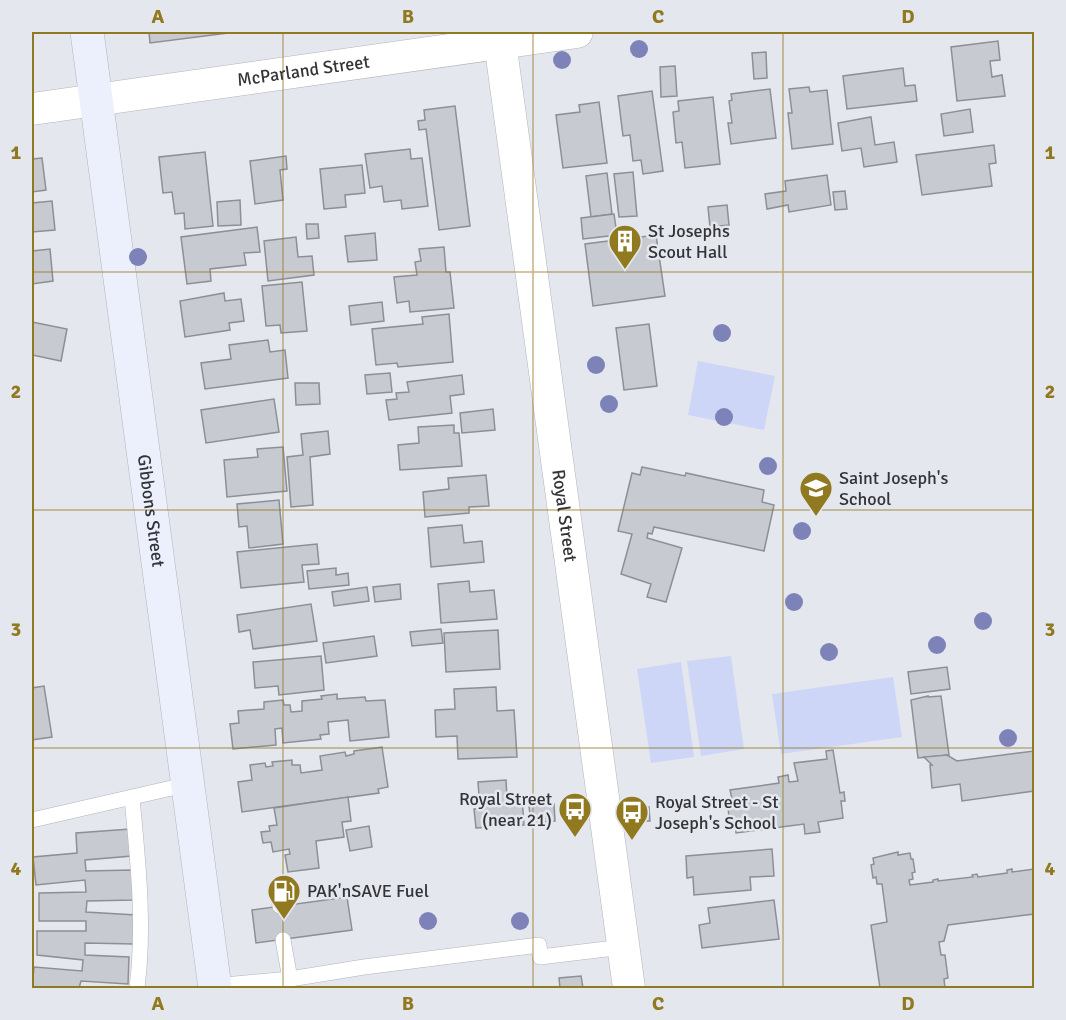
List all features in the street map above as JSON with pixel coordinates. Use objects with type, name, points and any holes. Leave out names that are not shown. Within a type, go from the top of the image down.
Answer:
[{"type":"street","name":"Gibbons Street","points":[[87,32],[189,784],[214,987]]},
{"type":"street","name":"McParland Street","points":[[32,108],[577,32]]},
{"type":"street","name":"Royal Street","points":[[500,42],[629,988]]},
{"type":"lane","points":[[32,820],[189,784]]},
{"type":"lane","points":[[132,798],[141,904],[136,988]]},
{"type":"lane","points":[[278,888],[280,906]]},
{"type":"lane","points":[[283,940],[290,979]]},
{"type":"lane","points":[[214,987],[290,979],[364,967],[539,945],[540,957],[623,947]]},
{"type":"shaded area","points":[[698,361],[775,376],[764,430],[688,415]]},
{"type":"shaded area","points":[[731,656],[744,749],[701,756],[687,661]]},
{"type":"shaded area","points":[[681,662],[694,757],[651,763],[637,669]]},
{"type":"shaded area","points":[[893,677],[902,737],[781,754],[772,694]]},
{"type":"building","points":[[149,32],[236,32],[150,43]]},
{"type":"building","points":[[998,41],[1000,60],[990,61],[992,77],[1002,75],[1005,96],[957,101],[951,47]]},
{"type":"building","points":[[766,52],[767,78],[754,79],[752,53]]},
{"type":"building","points":[[675,66],[677,96],[661,97],[660,67]]},
{"type":"building","points":[[903,68],[905,86],[915,85],[917,101],[847,109],[843,76]]},
{"type":"building","points":[[809,87],[810,92],[827,90],[833,144],[792,149],[788,113],[792,113],[789,89]]},
{"type":"building","points":[[770,89],[776,138],[731,144],[728,123],[732,123],[729,101],[732,100],[731,94]]},
{"type":"building","points":[[652,91],[663,171],[643,174],[641,160],[633,161],[630,135],[623,136],[618,96]]},
{"type":"building","points":[[713,97],[720,164],[685,168],[682,142],[676,143],[673,112],[679,111],[678,101]]},
{"type":"building","points":[[599,102],[607,163],[563,168],[556,115],[580,112],[579,105]]},
{"type":"building","points":[[455,106],[470,226],[439,230],[426,129],[419,130],[418,121],[425,120],[424,110]]},
{"type":"building","points":[[970,109],[973,132],[944,136],[941,114]]},
{"type":"building","points":[[871,117],[875,145],[894,142],[897,162],[864,167],[861,148],[842,151],[838,123]]},
{"type":"building","points":[[994,145],[996,163],[989,164],[992,186],[922,195],[916,155]]},
{"type":"building","points":[[410,149],[411,159],[422,158],[428,206],[402,209],[401,200],[384,202],[382,186],[370,188],[365,154]]},
{"type":"building","points":[[205,152],[213,226],[185,229],[184,213],[175,214],[172,192],[163,193],[159,157]]},
{"type":"building","points":[[286,156],[287,169],[280,170],[283,200],[255,204],[250,161]]},
{"type":"building","points":[[42,158],[46,190],[32,192],[32,159]]},
{"type":"building","points":[[362,165],[365,193],[345,195],[346,207],[324,209],[320,169]]},
{"type":"building","points":[[633,172],[637,216],[619,217],[614,174]]},
{"type":"building","points":[[607,173],[612,214],[591,217],[586,176]]},
{"type":"building","points":[[827,175],[831,205],[789,212],[788,205],[767,209],[765,194],[786,191],[785,181]]},
{"type":"building","points":[[845,191],[847,209],[835,210],[833,192]]},
{"type":"building","points":[[240,200],[241,225],[218,226],[217,202]]},
{"type":"building","points":[[52,201],[55,230],[32,232],[32,203]]},
{"type":"building","points":[[727,205],[729,225],[710,227],[708,207]]},
{"type":"building","points":[[614,214],[617,235],[583,239],[581,218]]},
{"type":"building","points":[[306,224],[318,224],[319,238],[307,239]]},
{"type":"building","points":[[257,227],[260,252],[244,253],[246,265],[210,269],[211,281],[187,284],[181,237]]},
{"type":"building","points":[[375,233],[377,260],[348,262],[345,236]]},
{"type":"building","name":"St Josephs Scout Hall","points":[[656,235],[665,296],[593,306],[585,244]]},
{"type":"building","points":[[296,237],[298,257],[312,256],[314,275],[268,281],[264,241]]},
{"type":"building","points":[[444,247],[446,272],[450,272],[454,308],[410,312],[409,301],[397,303],[394,277],[417,275],[415,262],[421,261],[419,249]]},
{"type":"building","points":[[50,249],[53,281],[32,284],[32,251]]},
{"type":"building","points":[[302,282],[307,331],[281,333],[280,325],[266,326],[262,286]]},
{"type":"building","points":[[224,293],[225,301],[241,299],[244,321],[229,323],[230,330],[185,337],[180,301]]},
{"type":"building","points":[[382,302],[384,321],[351,325],[349,306]]},
{"type":"building","points":[[449,314],[453,362],[398,367],[397,363],[376,365],[372,329],[423,324],[422,317]]},
{"type":"building","points":[[32,322],[67,329],[61,361],[32,355]]},
{"type":"building","points":[[649,324],[657,386],[624,390],[616,328]]},
{"type":"building","points":[[268,340],[270,352],[285,350],[288,378],[205,389],[201,363],[231,359],[229,345]]},
{"type":"building","points":[[390,373],[392,392],[367,394],[365,375]]},
{"type":"building","points":[[462,375],[464,394],[450,396],[452,413],[389,420],[386,400],[397,399],[396,393],[409,392],[407,382]]},
{"type":"building","points":[[295,383],[319,383],[320,404],[296,405]]},
{"type":"building","points":[[274,399],[279,432],[206,443],[201,410]]},
{"type":"building","points":[[493,409],[495,430],[462,433],[460,413]]},
{"type":"building","points":[[454,425],[454,433],[459,433],[462,466],[400,470],[398,445],[419,443],[418,427]]},
{"type":"building","points":[[328,431],[330,454],[310,457],[313,505],[291,507],[287,457],[303,455],[301,434]]},
{"type":"building","points":[[283,447],[287,491],[227,497],[224,460],[258,457],[257,449]]},
{"type":"building","points":[[642,467],[685,476],[686,473],[764,490],[762,502],[774,505],[764,551],[654,527],[652,534],[648,533],[647,538],[682,548],[666,602],[647,597],[651,584],[621,574],[632,534],[618,531],[632,473],[640,475]]},
{"type":"building","points":[[486,475],[489,506],[469,507],[469,513],[425,517],[423,492],[449,489],[448,478]]},
{"type":"building","points":[[279,500],[283,544],[249,548],[247,526],[239,527],[237,504]]},
{"type":"building","points":[[462,525],[464,543],[482,541],[484,562],[431,567],[428,528]]},
{"type":"building","points":[[317,544],[319,564],[302,565],[304,582],[241,588],[237,552]]},
{"type":"building","points":[[336,568],[336,575],[348,573],[349,585],[309,589],[307,571]]},
{"type":"building","points":[[469,581],[470,592],[494,590],[497,619],[441,623],[438,584]]},
{"type":"building","points":[[400,584],[401,599],[375,602],[373,587]]},
{"type":"building","points":[[367,587],[369,601],[334,606],[332,592]]},
{"type":"building","points":[[311,604],[317,641],[253,649],[250,630],[239,632],[237,615]]},
{"type":"building","points":[[441,629],[443,643],[412,646],[410,632]]},
{"type":"building","points":[[498,630],[500,669],[446,672],[444,633]]},
{"type":"building","points":[[374,636],[377,656],[326,663],[323,643]]},
{"type":"building","points":[[321,656],[324,690],[279,695],[278,686],[255,688],[253,662]]},
{"type":"building","points":[[947,667],[950,689],[911,694],[908,672]]},
{"type":"building","points":[[44,686],[52,737],[32,740],[32,688]]},
{"type":"building","points":[[496,687],[497,711],[514,710],[517,757],[458,759],[457,736],[436,737],[435,710],[455,709],[454,689]]},
{"type":"building","points":[[337,694],[337,699],[365,697],[366,701],[385,700],[389,737],[350,741],[348,720],[328,722],[329,734],[320,735],[321,739],[283,743],[282,728],[275,729],[276,745],[233,749],[230,724],[239,723],[238,711],[264,709],[264,702],[283,700],[284,705],[290,705],[291,712],[302,711],[302,701],[322,699],[321,696]]},
{"type":"building","points":[[941,696],[949,755],[918,758],[911,700]]},
{"type":"building","points":[[382,747],[388,787],[378,789],[379,793],[242,812],[238,782],[252,780],[250,765],[265,763],[266,767],[273,766],[272,762],[292,760],[292,765],[300,765],[301,773],[322,770],[320,756],[345,752],[346,756],[354,754],[354,751]]},
{"type":"building","points":[[833,750],[840,793],[844,792],[845,801],[841,801],[843,818],[818,822],[820,832],[805,834],[804,824],[736,833],[735,824],[730,825],[727,799],[732,799],[730,790],[779,783],[778,777],[788,775],[789,782],[798,781],[794,763],[827,759],[826,751]]},
{"type":"building","points":[[1034,751],[1034,791],[962,801],[960,784],[932,788],[930,765],[932,765],[924,757],[947,755],[957,761]]},
{"type":"building","points":[[506,780],[507,798],[522,797],[524,825],[476,828],[474,809],[480,809],[478,782]]},
{"type":"building","points":[[348,797],[351,821],[342,822],[344,837],[316,841],[319,868],[288,872],[285,855],[290,854],[289,849],[273,852],[271,842],[263,843],[261,832],[270,831],[269,826],[277,825],[274,808]]},
{"type":"building","points":[[554,804],[555,821],[531,823],[529,806]]},
{"type":"building","points":[[649,807],[650,821],[642,821],[640,808]]},
{"type":"building","points":[[369,826],[372,847],[350,851],[346,830]]},
{"type":"building","points":[[130,829],[132,856],[85,860],[86,871],[133,870],[134,900],[87,901],[86,912],[136,915],[134,944],[85,943],[85,955],[129,957],[128,984],[81,981],[79,988],[32,988],[34,967],[82,971],[83,960],[37,955],[37,931],[86,931],[86,921],[39,921],[39,893],[86,892],[85,880],[36,885],[33,857],[77,853],[76,833]]},
{"type":"building","points":[[772,849],[774,876],[750,877],[751,890],[694,895],[693,877],[687,878],[686,856]]},
{"type":"building","points":[[898,852],[898,855],[910,853],[913,859],[915,872],[912,873],[913,879],[909,880],[910,885],[933,882],[938,879],[938,881],[973,877],[972,875],[977,874],[978,877],[1007,873],[1007,870],[1012,869],[1012,872],[1034,869],[1034,914],[948,925],[944,941],[939,942],[941,955],[945,955],[948,978],[944,979],[945,988],[880,988],[871,925],[887,922],[882,884],[877,884],[876,877],[873,878],[871,865],[874,864],[873,858]]},
{"type":"building","points":[[347,897],[352,930],[256,943],[252,910]]},
{"type":"building","points":[[774,900],[779,939],[702,948],[699,925],[710,923],[708,908]]},
{"type":"building","points":[[581,976],[583,988],[560,988],[559,978]]},
{"type":"place","name":"St Josephs Scout Hall","points":[[625,270]]},
{"type":"place","name":"Saint Joseph's School","points":[[816,517]]},
{"type":"place","name":"Royal Street (near 21)","points":[[575,838]]},
{"type":"place","name":"Royal Street - St Joseph's School","points":[[632,841]]},
{"type":"place","name":"PAK'nSAVE Fuel","points":[[284,920]]}]
